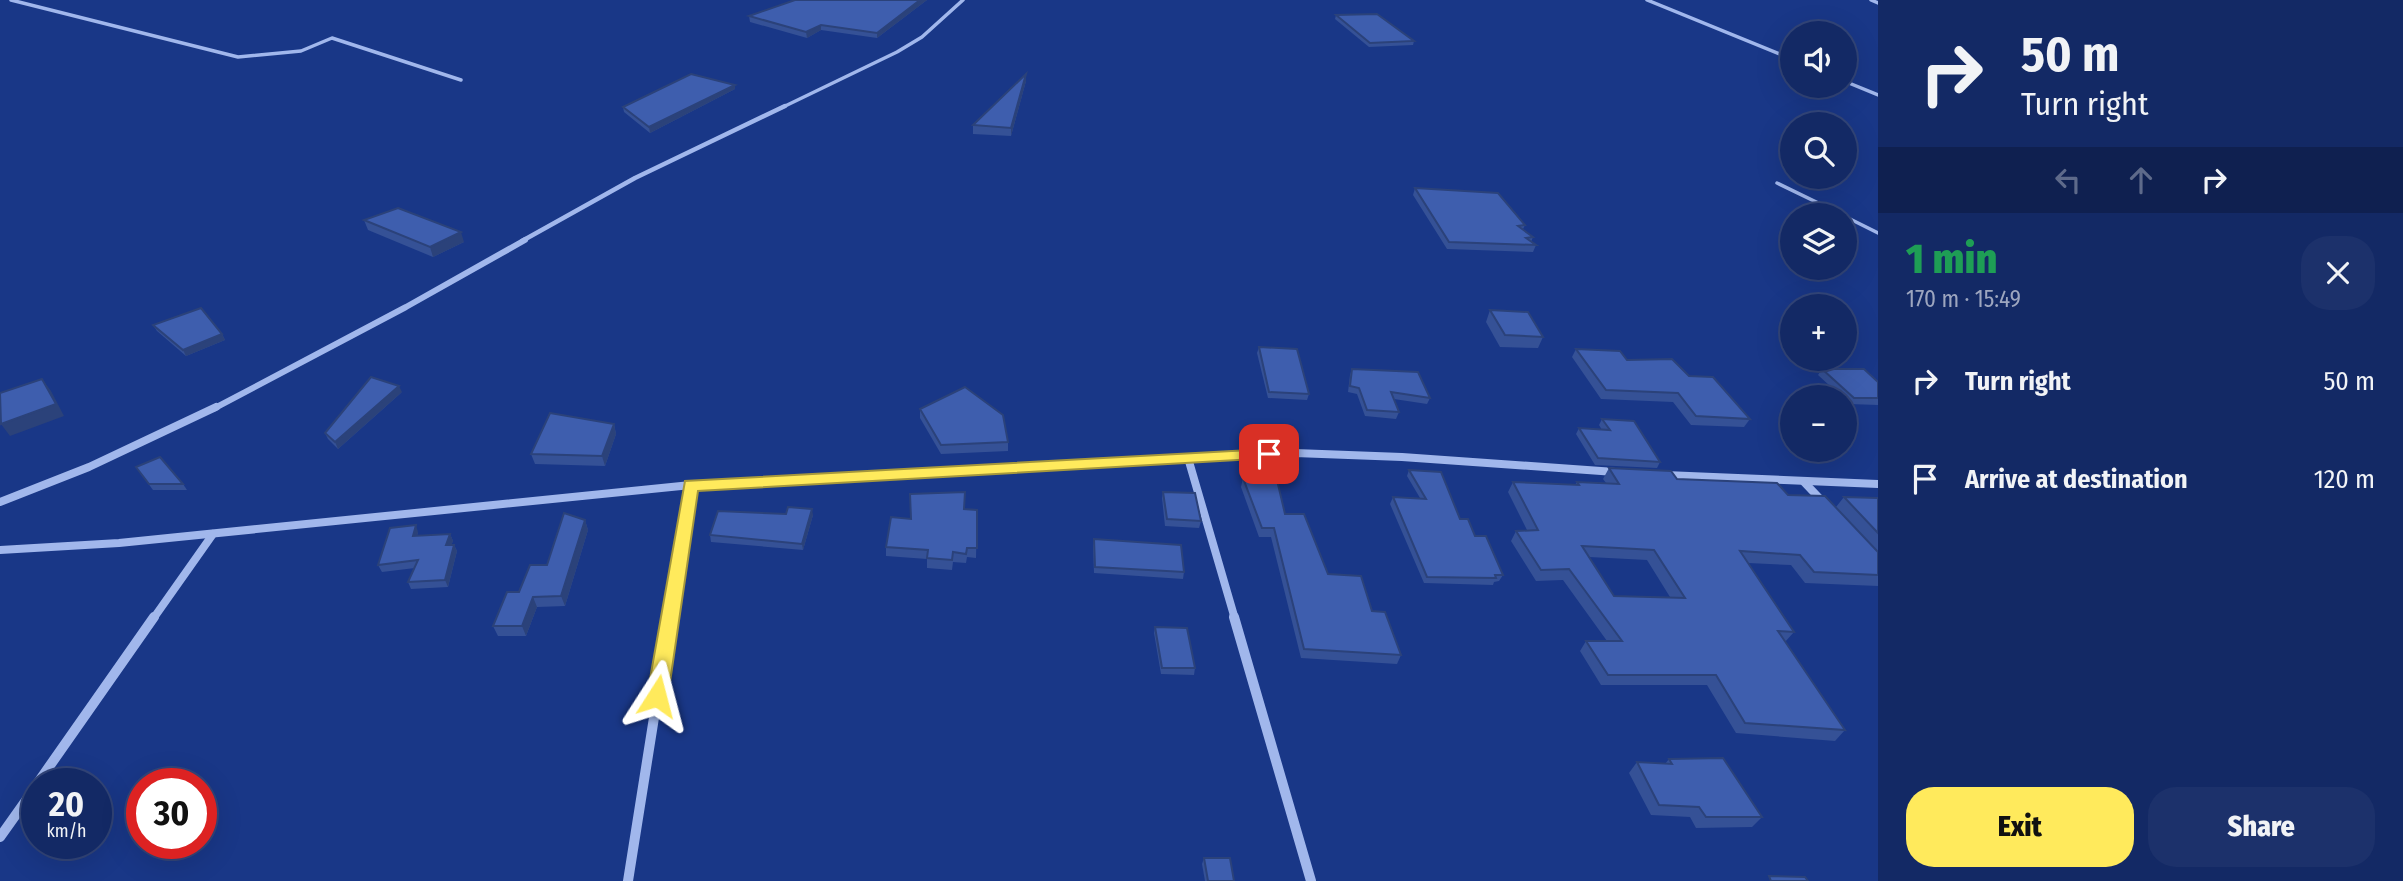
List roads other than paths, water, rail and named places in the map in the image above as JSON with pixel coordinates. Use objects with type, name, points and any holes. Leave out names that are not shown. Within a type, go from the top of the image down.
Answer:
[{"type":"street","points":[[11,0],[238,57],[301,51],[332,38],[461,80]]},
{"type":"street","points":[[0,502],[89,467],[215,408],[406,307],[635,178],[897,52],[922,37],[963,0]]},
{"type":"street","points":[[1647,0],[1780,54]]},
{"type":"street","points":[[1871,0],[1878,3]]},
{"type":"street","points":[[1857,86],[1878,95]]},
{"type":"street","points":[[0,550],[119,544],[435,509],[691,485],[1188,458],[1295,453],[1402,457],[1629,473]]},
{"type":"street","points":[[1188,458],[1311,881]]},
{"type":"street","points":[[1656,474],[1878,484]]},
{"type":"street","points":[[1804,482],[1832,512]]},
{"type":"street","points":[[628,881],[691,485]]},
{"type":"street","points":[[48,768],[213,534]]},
{"type":"street","points":[[0,837],[21,807]]},
{"type":"lane","points":[[1777,183],[1818,203]]},
{"type":"lane","points":[[1857,222],[1878,233]]}]
